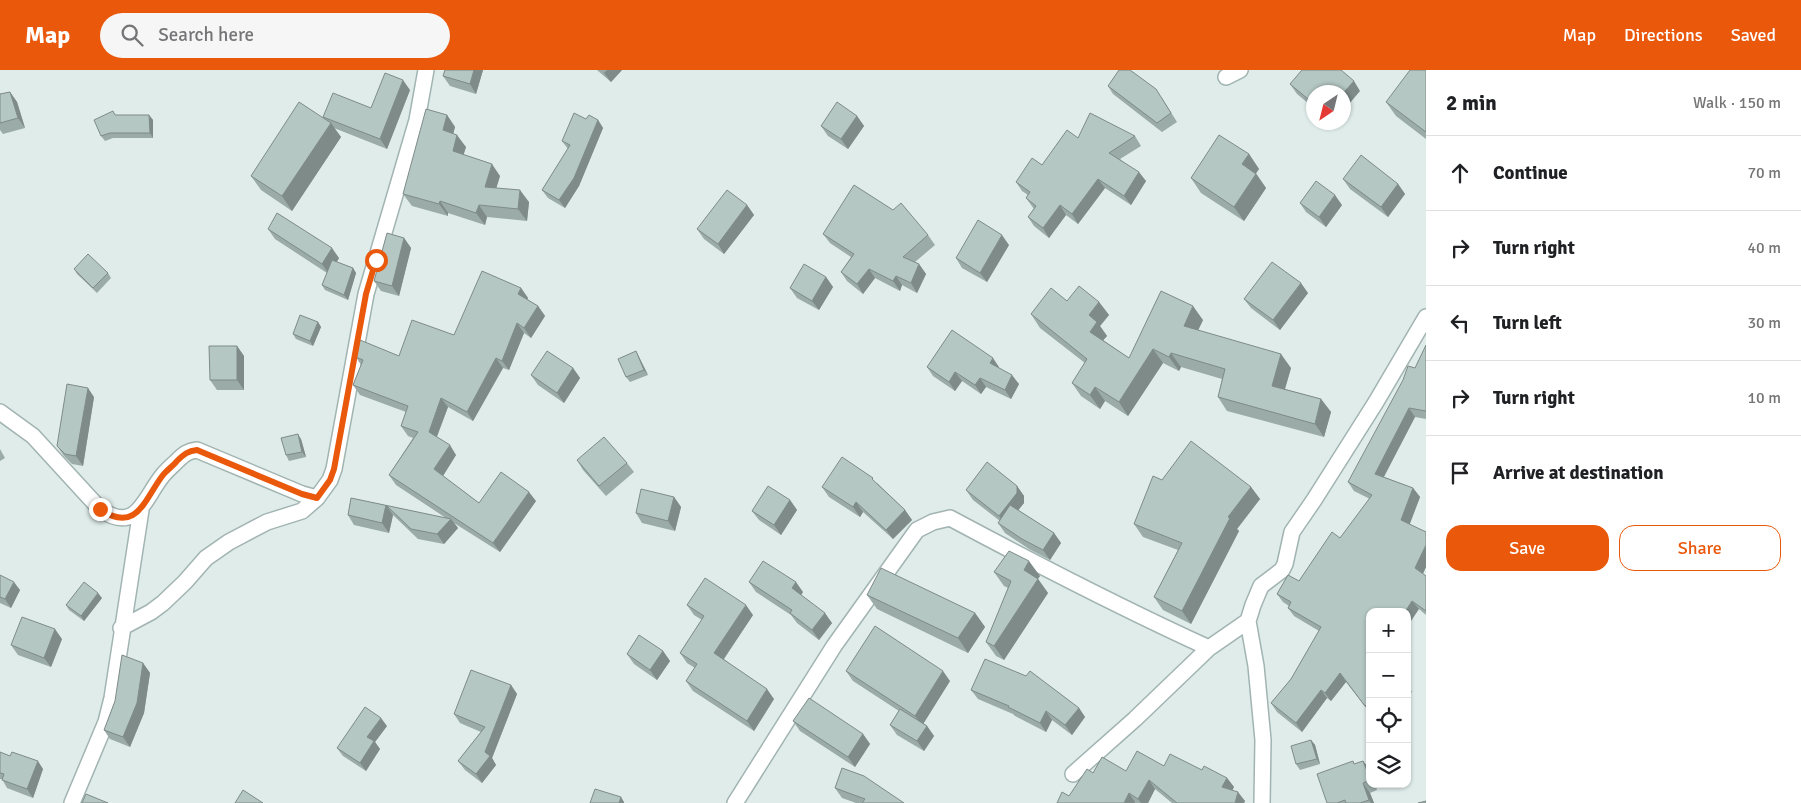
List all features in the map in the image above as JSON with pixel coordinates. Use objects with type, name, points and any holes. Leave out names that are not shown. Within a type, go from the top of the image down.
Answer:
[{"type":"street","points":[[121,628],[163,603],[206,558],[229,542],[267,522],[302,511],[317,498],[330,480],[334,469],[366,294],[417,120],[426,70]]},
{"type":"street","points":[[1262,803],[1263,740],[1256,666],[1248,621],[1262,586],[1277,575],[1285,564],[1292,532],[1366,418],[1426,317]]},
{"type":"street","points":[[0,412],[33,436],[100,509],[109,515],[121,518],[131,517],[140,510],[163,475],[184,454],[197,450],[302,494],[317,498]]},
{"type":"street","points":[[72,803],[106,722],[112,698],[140,510]]},
{"type":"street","points":[[735,803],[834,646],[918,530],[933,522],[950,518],[1052,573],[1210,648]]},
{"type":"street","points":[[1073,774],[1135,720],[1210,648],[1248,621]]},
{"type":"building","points":[[445,70],[474,70],[470,84],[443,76]]},
{"type":"building","points":[[1119,70],[1130,70],[1156,89],[1171,113],[1157,123],[1108,86]]},
{"type":"building","points":[[1302,70],[1341,70],[1354,81],[1350,85],[1306,85],[1306,97],[1290,84]]},
{"type":"building","points":[[1410,70],[1426,70],[1426,132],[1386,102]]},
{"type":"building","points":[[385,73],[403,80],[380,139],[323,117],[333,93],[371,108]]},
{"type":"building","points":[[10,92],[18,118],[0,123],[0,94]]},
{"type":"building","points":[[299,102],[331,123],[282,196],[251,176]]},
{"type":"building","points":[[837,102],[857,116],[841,139],[821,126]]},
{"type":"building","points":[[426,109],[447,115],[443,130],[457,135],[453,151],[492,164],[485,187],[520,190],[518,209],[479,205],[476,213],[440,201],[439,204],[403,194]]},
{"type":"building","points":[[113,111],[115,115],[149,115],[150,133],[110,133],[101,136],[94,120]]},
{"type":"building","points":[[574,113],[586,119],[589,115],[598,120],[574,178],[559,200],[542,190],[570,145],[562,141]]},
{"type":"building","points":[[1090,113],[1135,136],[1109,153],[1139,172],[1124,196],[1098,179],[1072,214],[1060,205],[1043,228],[1028,217],[1036,206],[1026,198],[1030,192],[1016,182],[1032,158],[1042,165],[1067,130],[1078,138]]},
{"type":"building","points":[[1219,135],[1249,154],[1242,164],[1256,174],[1234,207],[1191,178]]},
{"type":"building","points":[[1361,155],[1398,184],[1381,207],[1343,179]]},
{"type":"building","points":[[1316,181],[1335,195],[1319,217],[1300,203]]},
{"type":"building","points":[[854,185],[893,210],[901,203],[928,235],[903,257],[919,264],[911,283],[896,276],[893,281],[869,269],[857,284],[841,272],[854,254],[823,234]]},
{"type":"building","points":[[727,190],[747,205],[718,244],[697,229]]},
{"type":"building","points":[[277,213],[332,248],[322,264],[268,229]]},
{"type":"building","points":[[978,220],[1002,235],[980,273],[956,258]]},
{"type":"building","points":[[387,233],[404,238],[392,286],[374,281]]},
{"type":"building","points":[[88,254],[108,273],[93,288],[74,269]]},
{"type":"building","points":[[332,260],[353,268],[344,295],[322,285]]},
{"type":"building","points":[[1272,262],[1301,283],[1273,320],[1244,299]]},
{"type":"building","points":[[804,264],[826,277],[812,301],[790,288]]},
{"type":"building","points":[[482,271],[521,288],[518,294],[538,306],[524,328],[517,323],[502,361],[496,358],[467,412],[441,398],[429,432],[450,445],[434,469],[479,503],[501,472],[529,492],[493,543],[389,475],[418,432],[401,426],[408,406],[353,385],[363,360],[356,357],[360,340],[399,356],[412,320],[454,335]]},
{"type":"building","points":[[1079,286],[1099,302],[1089,315],[1097,322],[1090,332],[1129,358],[1161,291],[1193,306],[1184,326],[1281,354],[1272,386],[1321,399],[1315,424],[1218,397],[1225,369],[1171,353],[1169,357],[1153,349],[1119,402],[1095,387],[1090,395],[1072,383],[1087,359],[1031,314],[1051,288],[1067,301]]},
{"type":"building","points":[[300,315],[318,322],[310,341],[293,334]]},
{"type":"building","points":[[952,330],[993,358],[990,363],[1012,375],[1005,390],[980,378],[975,385],[955,372],[949,382],[927,367]]},
{"type":"building","points":[[1426,345],[1426,411],[1409,408],[1375,474],[1413,488],[1401,520],[1426,532],[1426,545],[1415,568],[1426,576],[1426,611],[1412,601],[1408,608],[1366,608],[1366,705],[1340,673],[1325,693],[1321,690],[1296,723],[1271,703],[1291,679],[1321,627],[1288,608],[1291,602],[1277,594],[1288,575],[1299,581],[1332,532],[1340,538],[1372,495],[1348,482],[1403,380],[1408,366],[1415,368]]},
{"type":"building","points":[[209,346],[237,346],[237,380],[210,380]]},
{"type":"building","points":[[547,351],[573,368],[557,393],[531,375]]},
{"type":"building","points":[[636,351],[644,370],[626,377],[618,359]]},
{"type":"building","points":[[67,384],[88,388],[76,456],[65,454],[57,446]]},
{"type":"building","points":[[298,434],[302,452],[286,455],[281,438]]},
{"type":"building","points":[[604,437],[627,463],[599,486],[577,460]]},
{"type":"building","points":[[1191,441],[1251,487],[1228,517],[1230,518],[1182,611],[1154,597],[1182,543],[1134,524],[1153,476],[1162,480]]},
{"type":"building","points":[[842,457],[873,478],[905,510],[886,530],[856,502],[853,507],[822,487]]},
{"type":"building","points":[[987,462],[1017,486],[1017,493],[999,516],[966,490]]},
{"type":"building","points":[[768,486],[790,500],[774,525],[752,511]]},
{"type":"building","points":[[641,489],[674,497],[668,521],[636,513]]},
{"type":"building","points":[[351,498],[386,505],[382,523],[348,515]]},
{"type":"building","points":[[386,505],[451,519],[437,534],[411,529]]},
{"type":"building","points":[[1010,505],[1054,533],[1043,550],[998,523]]},
{"type":"building","points":[[1009,551],[1029,561],[1024,570],[1038,579],[994,646],[986,642],[1011,581],[994,572]]},
{"type":"building","points":[[763,561],[796,582],[792,588],[825,613],[812,630],[790,613],[792,610],[749,582]]},
{"type":"building","points":[[881,568],[975,613],[958,638],[867,595]]},
{"type":"building","points":[[0,575],[14,582],[5,599],[0,597]]},
{"type":"building","points":[[705,578],[746,605],[714,653],[767,689],[747,721],[686,681],[697,664],[680,653],[704,616],[687,605]]},
{"type":"building","points":[[84,582],[98,593],[81,616],[66,605]]},
{"type":"building","points":[[22,617],[55,629],[44,658],[11,645]]},
{"type":"building","points":[[875,626],[943,671],[915,716],[846,671]]},
{"type":"building","points":[[639,635],[663,651],[650,670],[627,654]]},
{"type":"building","points":[[122,655],[143,663],[137,703],[123,737],[104,730],[115,701]]},
{"type":"building","points":[[985,659],[1026,676],[1030,671],[1079,708],[1065,725],[1046,711],[1040,723],[1009,706],[971,690]]},
{"type":"building","points":[[471,670],[511,685],[485,752],[490,756],[476,774],[458,761],[485,727],[454,714]]},
{"type":"building","points":[[809,698],[863,734],[848,757],[793,721]]},
{"type":"building","points":[[365,707],[381,718],[367,737],[374,741],[360,763],[337,748]]},
{"type":"building","points":[[900,709],[927,726],[917,741],[890,725]]},
{"type":"building","points":[[1311,740],[1317,759],[1296,764],[1291,746]]},
{"type":"building","points":[[1137,751],[1164,766],[1170,754],[1202,770],[1204,766],[1227,778],[1222,787],[1238,792],[1235,803],[1177,803],[1149,780],[1138,799],[1129,793],[1124,803],[1057,803],[1062,792],[1069,796],[1087,769],[1093,773],[1102,757],[1126,771]]},
{"type":"building","points":[[0,752],[10,756],[12,752],[38,761],[27,789],[2,780],[4,774],[0,773]]},
{"type":"building","points":[[1353,761],[1354,764],[1363,761],[1366,768],[1366,782],[1363,783],[1369,800],[1360,803],[1346,803],[1345,800],[1337,803],[1327,803],[1317,774]]},
{"type":"building","points":[[842,768],[864,776],[904,803],[862,803],[865,799],[835,788]]},
{"type":"building","points":[[595,789],[621,797],[619,803],[590,803]]},
{"type":"building","points":[[243,790],[263,803],[235,803]]},
{"type":"building","points":[[86,794],[108,803],[82,803]]},
{"type":"route","points":[[100,509],[109,515],[121,518],[131,517],[140,510],[163,475],[184,454],[197,450],[302,494],[317,498],[330,480],[334,469],[366,294],[376,260]]}]
